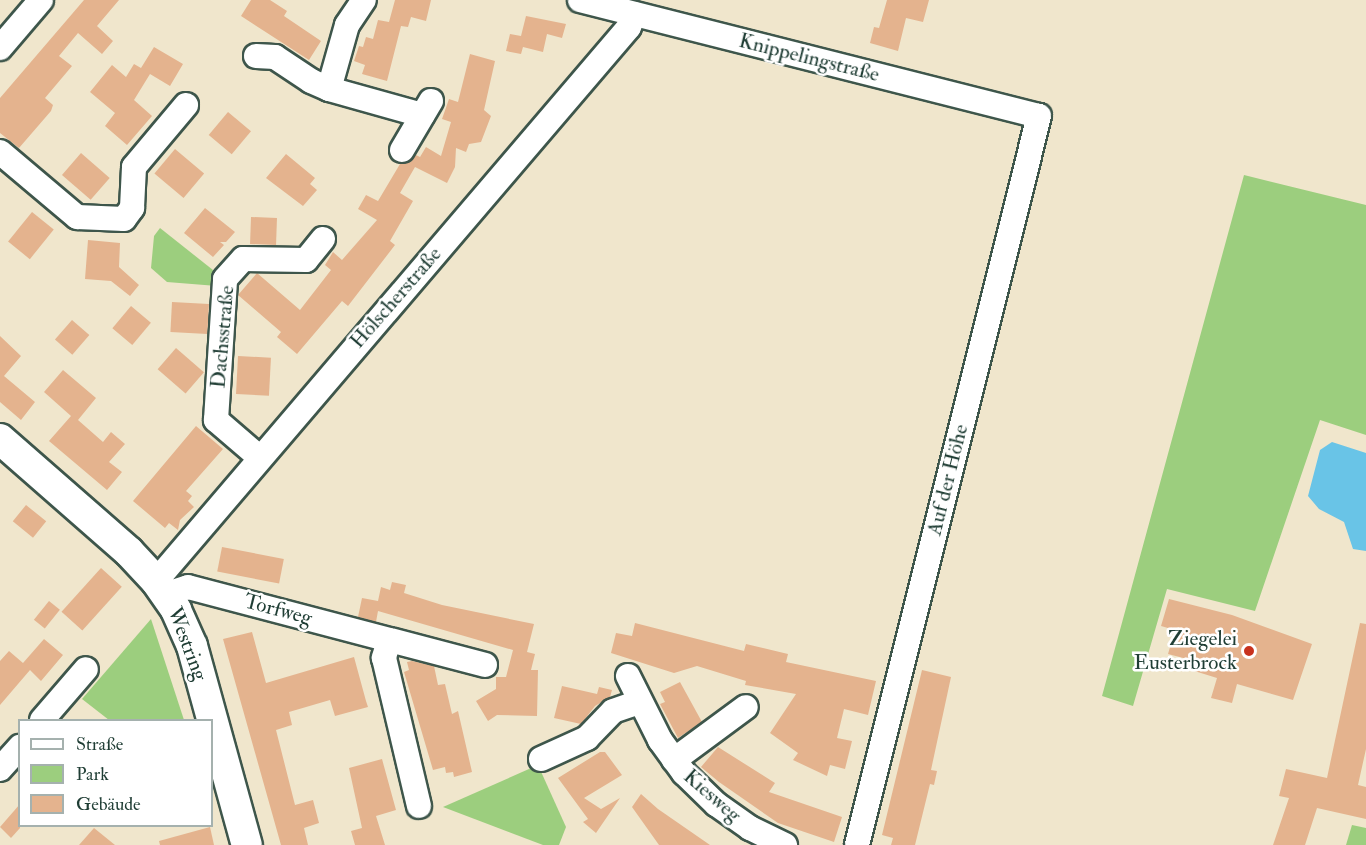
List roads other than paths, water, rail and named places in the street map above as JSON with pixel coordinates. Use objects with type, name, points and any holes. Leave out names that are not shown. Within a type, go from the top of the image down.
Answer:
[{"type":"main road","name":"Westring","points":[[0,439],[99,524],[161,588],[192,646],[212,719]]},
{"type":"main road","name":"Westring","points":[[213,722],[247,845]]},
{"type":"street","points":[[0,48],[41,0]]},
{"type":"street","points":[[329,88],[348,25],[364,0]]},
{"type":"street","name":"Knippelingstraße","points":[[580,0],[1039,116]]},
{"type":"street","name":"Hölscherstraße","points":[[161,588],[259,457],[628,27],[634,14]]},
{"type":"street","points":[[256,56],[275,57],[311,81],[329,88],[427,108],[402,150]]},
{"type":"street","points":[[0,152],[77,217],[124,219],[132,208],[134,167],[186,105]]},
{"type":"street","name":"Auf der Höhe","points":[[857,845],[1039,116]]},
{"type":"street","name":"Dachsstraße","points":[[259,457],[216,420],[225,279],[243,259],[306,260],[323,239]]},
{"type":"street","name":"Torfweg","points":[[161,588],[189,587],[485,664]]},
{"type":"street","points":[[389,640],[384,658],[418,806]]},
{"type":"street","points":[[43,719],[86,669]]},
{"type":"street","name":"Kiesweg","points":[[628,676],[639,702],[674,760],[716,804],[750,828],[785,845]]},
{"type":"street","points":[[541,759],[587,738],[612,711],[639,702]]},
{"type":"street","name":"Kiesweg","points":[[674,760],[746,707]]},
{"type":"street","points":[[0,769],[18,749]]},
{"type":"water","points":[[1332,442],[1366,453],[1366,551],[1353,549],[1344,522],[1319,509],[1308,496],[1320,450]]},
{"type":"place","name":"Ziegelei Eusterbrock","points":[[1249,651]]}]
